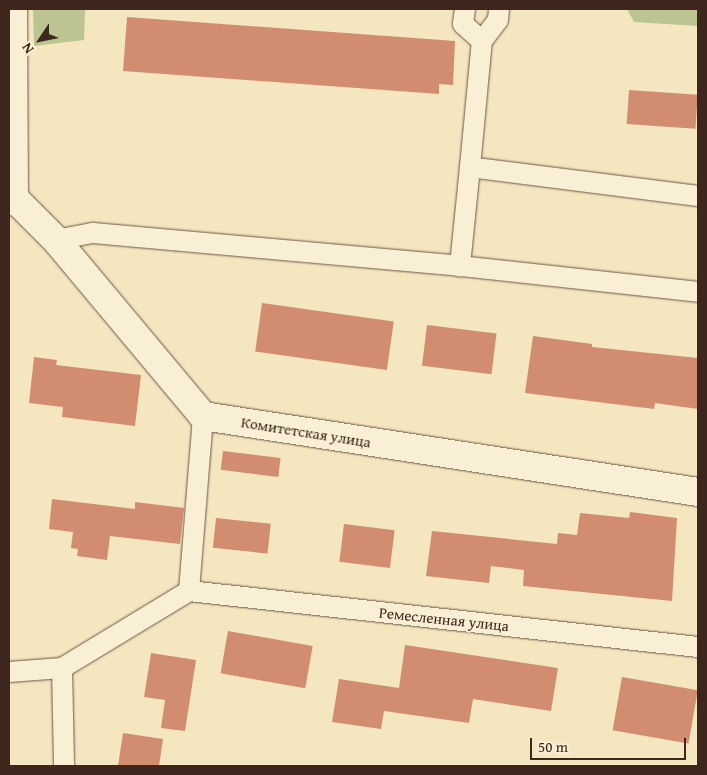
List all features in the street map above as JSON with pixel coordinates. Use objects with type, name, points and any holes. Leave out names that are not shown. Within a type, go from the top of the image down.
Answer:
[{"type":"street","points":[[9,672],[62,668],[189,591],[203,416],[56,240],[13,201],[16,9]]},
{"type":"street","points":[[465,9],[463,24],[482,41]]},
{"type":"street","points":[[460,266],[482,41],[498,20],[499,9]]},
{"type":"street","points":[[470,167],[698,196]]},
{"type":"street","points":[[56,240],[93,233],[460,266],[698,292]]},
{"type":"street","name":"Комитетская улица","points":[[203,416],[698,492]]},
{"type":"street","name":"Ремесленная улица","points":[[189,591],[698,647]]},
{"type":"street","points":[[62,668],[64,766]]},
{"type":"green space","points":[[33,9],[85,9],[84,40],[34,46]]},
{"type":"green space","points":[[627,9],[698,9],[698,26],[634,22]]},
{"type":"building","points":[[127,17],[455,41],[453,85],[439,84],[439,94],[123,71]]},
{"type":"building","points":[[629,90],[698,95],[695,129],[627,124]]},
{"type":"building","points":[[262,303],[394,322],[387,370],[255,352]]},
{"type":"building","points":[[427,325],[496,334],[491,374],[422,366]]},
{"type":"building","points":[[533,336],[592,344],[592,347],[698,358],[698,409],[655,403],[654,409],[525,393]]},
{"type":"building","points":[[34,357],[57,360],[56,365],[141,375],[135,426],[62,417],[63,407],[29,403]]},
{"type":"building","points":[[223,451],[281,458],[278,477],[221,470]]},
{"type":"building","points":[[52,499],[135,509],[135,502],[184,508],[180,544],[110,536],[107,560],[77,556],[78,549],[71,548],[73,532],[49,529]]},
{"type":"building","points":[[630,512],[677,518],[672,601],[523,586],[524,570],[491,566],[489,583],[426,576],[432,531],[557,544],[558,533],[577,535],[580,513],[629,518]]},
{"type":"building","points":[[216,518],[271,524],[268,554],[213,548]]},
{"type":"building","points":[[344,524],[395,530],[390,568],[339,562]]},
{"type":"building","points":[[228,631],[313,646],[305,688],[221,673]]},
{"type":"building","points":[[405,645],[558,668],[551,711],[473,699],[469,723],[384,711],[381,729],[332,722],[339,679],[399,688]]},
{"type":"building","points":[[151,653],[196,660],[185,731],[161,728],[165,700],[144,697]]},
{"type":"building","points":[[622,677],[698,690],[688,744],[613,730]]},
{"type":"building","points":[[123,733],[163,739],[159,766],[118,766]]}]
